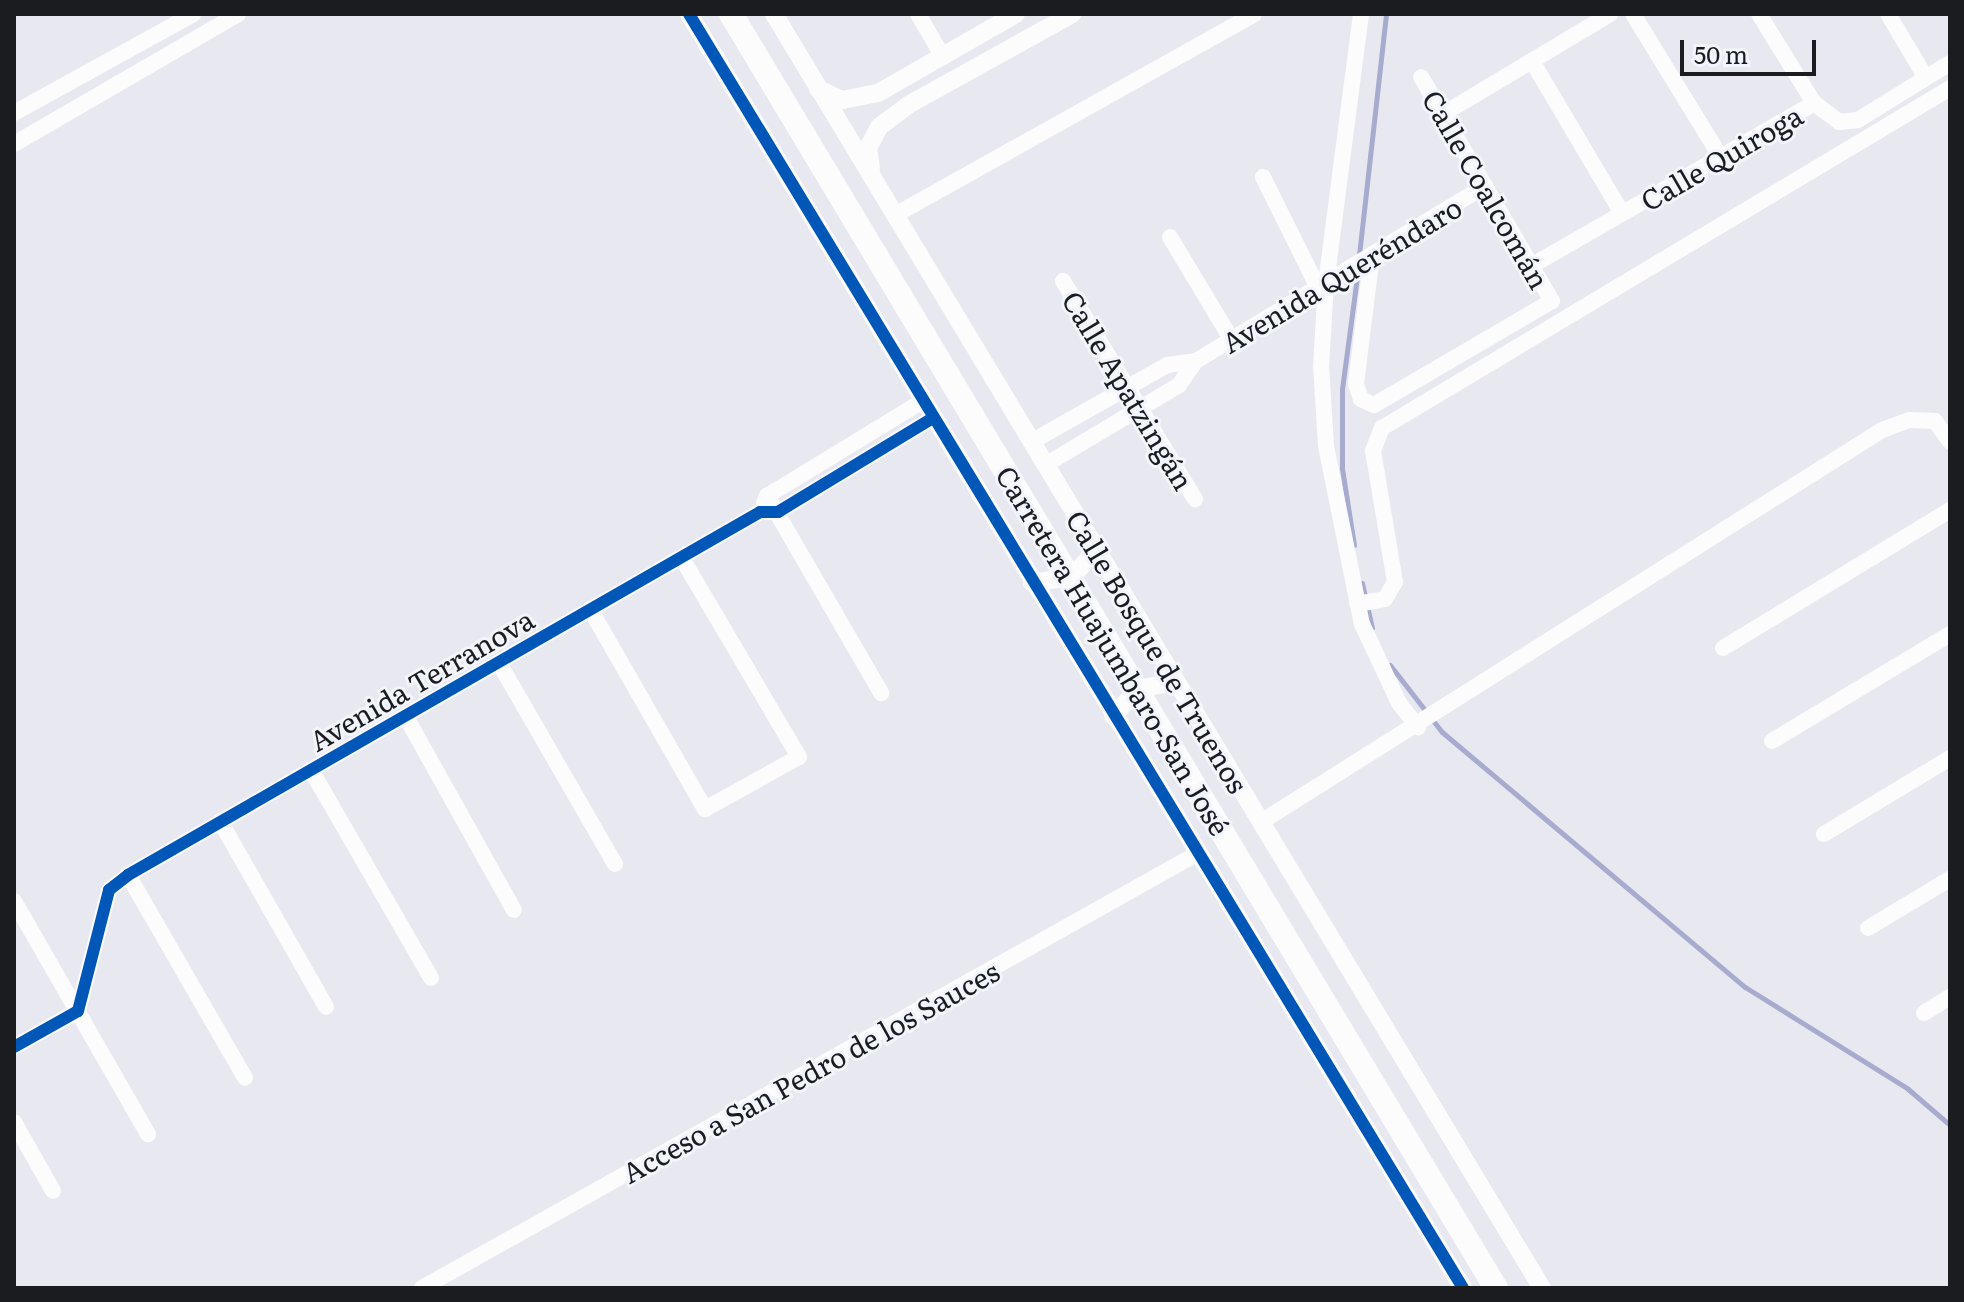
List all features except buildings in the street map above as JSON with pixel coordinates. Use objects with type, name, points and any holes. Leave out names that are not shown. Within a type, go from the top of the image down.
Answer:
[{"type":"main road","name":"Carretera Huajumbaro-San José","points":[[731,14],[1496,1288]]},
{"type":"street","points":[[14,113],[193,14]]},
{"type":"street","points":[[14,144],[238,14]]},
{"type":"street","points":[[689,14],[931,419],[1463,1288]]},
{"type":"street","name":"Calle Bosque de Truenos","points":[[774,14],[1542,1288]]},
{"type":"street","points":[[918,14],[943,57]]},
{"type":"street","points":[[818,89],[852,99],[895,83],[1016,14]]},
{"type":"street","points":[[871,176],[868,148],[879,127],[908,105],[1072,14]]},
{"type":"street","points":[[895,215],[1254,14]]},
{"type":"street","points":[[1361,14],[1327,282],[1321,366],[1326,446],[1360,604],[1399,703],[1425,723]]},
{"type":"street","points":[[1443,114],[1610,14]]},
{"type":"street","points":[[1633,14],[1720,156]]},
{"type":"street","points":[[1759,14],[1814,103]]},
{"type":"street","points":[[1888,14],[1926,78]]},
{"type":"street","points":[[1532,61],[1622,213]]},
{"type":"street","name":"Calle Quiroga","points":[[1531,266],[1814,103],[1839,122],[1858,120],[1950,63]]},
{"type":"street","name":"Calle Coalcomán","points":[[1367,258],[1356,384],[1361,399],[1374,405],[1552,301],[1421,77]]},
{"type":"street","points":[[895,83],[908,105]]},
{"type":"street","points":[[1360,604],[1385,599],[1395,582],[1373,451],[1382,428],[1950,88]]},
{"type":"street","points":[[1263,177],[1327,282]]},
{"type":"street","name":"Avenida Queréndaro","points":[[1031,442],[1167,365],[1196,361],[1485,186]]},
{"type":"street","points":[[1170,237],[1232,340]]},
{"type":"street","name":"Calle Apatzingán","points":[[1063,281],[1195,499]]},
{"type":"street","name":"Avenida Queréndaro","points":[[1045,465],[1179,385],[1196,361]]},
{"type":"street","points":[[760,512],[767,496],[921,402]]},
{"type":"street","points":[[778,512],[931,419]]},
{"type":"street","points":[[1261,822],[1425,723],[1470,691],[1882,430],[1909,420],[1935,421],[1950,442]]},
{"type":"street","points":[[767,496],[881,693]]},
{"type":"street","points":[[1723,648],[1950,510]]},
{"type":"street","name":"Avenida Terranova","points":[[78,1011],[109,890],[128,875],[760,512],[778,512]]},
{"type":"street","points":[[1032,583],[1071,577],[1097,550]]},
{"type":"street","points":[[590,609],[705,809],[799,757],[681,557]]},
{"type":"street","points":[[1772,741],[1950,634]]},
{"type":"street","points":[[499,663],[615,864]]},
{"type":"street","points":[[1113,716],[1138,689],[1175,682]]},
{"type":"street","points":[[406,717],[514,910]]},
{"type":"street","points":[[1824,834],[1950,758]]},
{"type":"street","points":[[311,770],[431,978]]},
{"type":"street","points":[[220,821],[326,1007]]},
{"type":"street","name":"Acceso a San Pedro de los Sauces","points":[[422,1288],[1198,853]]},
{"type":"street","points":[[128,875],[245,1078]]},
{"type":"street","points":[[1868,928],[1950,879]]},
{"type":"street","points":[[14,901],[148,1134]]},
{"type":"street","points":[[1924,1013],[1950,997]]},
{"type":"street","points":[[14,1047],[78,1011]]},
{"type":"street","points":[[14,1122],[53,1191]]},
{"type":"waterway","points":[[1359,255],[1386,14]]},
{"type":"waterway","points":[[1354,545],[1342,468],[1342,389],[1358,269]]},
{"type":"waterway","points":[[1362,583],[1372,628]]},
{"type":"waterway","points":[[1390,665],[1442,732],[1745,987],[1908,1089],[1950,1125]]},
{"type":"cycle path","points":[[689,14],[1463,1288]]},
{"type":"cycle path","points":[[14,1047],[78,1011],[109,890],[128,875],[760,512],[778,512],[931,419]]}]
